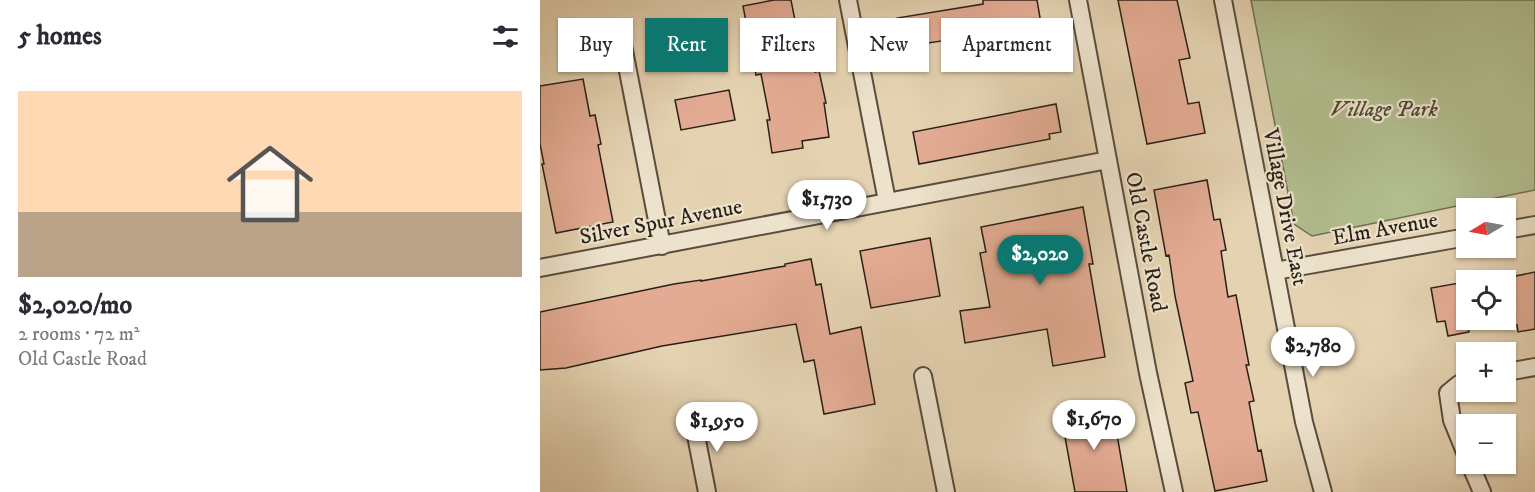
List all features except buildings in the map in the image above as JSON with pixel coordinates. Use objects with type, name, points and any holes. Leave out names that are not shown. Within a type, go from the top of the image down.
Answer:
[{"type":"street","points":[[848,0],[886,201]]},
{"type":"street","name":"Old Castle Road","points":[[1078,0],[1156,413],[1174,492]]},
{"type":"street","name":"Village Drive East","points":[[1223,0],[1304,422],[1323,492]]},
{"type":"street","points":[[628,72],[662,246]]},
{"type":"street","name":"Silver Spur Avenue","points":[[540,268],[1108,160]]},
{"type":"street","points":[[1516,228],[1535,225]]},
{"type":"street","name":"Elm Avenue","points":[[1275,271],[1456,239]]},
{"type":"street","points":[[1516,370],[1535,367]]},
{"type":"street","points":[[923,376],[946,492]]},
{"type":"street","points":[[1456,386],[1448,393],[1452,420],[1456,430]]},
{"type":"street","points":[[693,420],[706,492]]},
{"type":"street","points":[[1474,474],[1482,492]]},
{"type":"green space","name":"Village Park","points":[[1251,0],[1535,0],[1535,190],[1496,198],[1456,198],[1456,206],[1312,236],[1294,224]]}]
